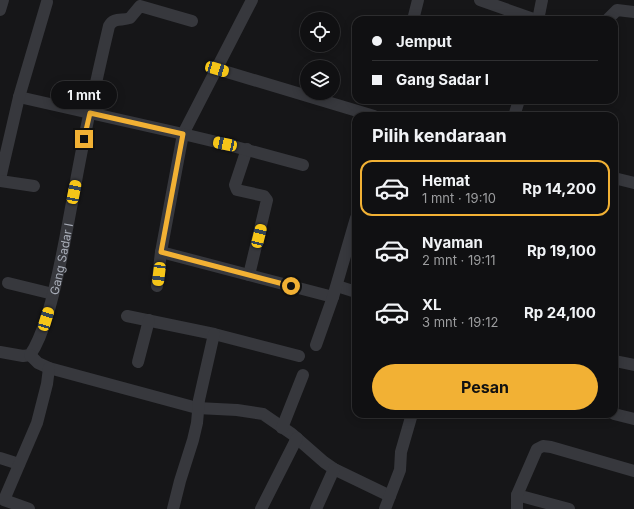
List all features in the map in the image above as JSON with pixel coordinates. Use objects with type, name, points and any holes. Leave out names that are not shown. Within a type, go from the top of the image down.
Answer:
[{"type":"street","points":[[0,10],[3,0]]},
{"type":"street","points":[[157,286],[161,252],[183,134],[252,0]]},
{"type":"street","points":[[414,16],[418,0]]},
{"type":"street","points":[[480,0],[526,16]]},
{"type":"street","points":[[538,16],[542,0]]},
{"type":"street","points":[[34,186],[0,180],[19,97],[47,2]]},
{"type":"street","name":"Gang Sadar I","points":[[30,355],[42,332],[54,294],[90,113],[111,22],[130,18],[140,6],[192,21]]},
{"type":"street","points":[[610,16],[614,12],[628,11]]},
{"type":"street","points":[[217,69],[362,112]]},
{"type":"street","points":[[19,97],[246,149],[303,165]]},
{"type":"street","points":[[246,149],[235,188],[237,190],[264,196],[267,200],[249,275]]},
{"type":"street","points":[[618,179],[634,182]]},
{"type":"street","points":[[316,345],[335,291],[352,232]]},
{"type":"street","points":[[161,252],[249,275],[335,291],[352,292]]},
{"type":"street","points":[[8,283],[54,294]]},
{"type":"street","points":[[127,316],[214,334],[299,356]]},
{"type":"street","points":[[138,362],[149,320]]},
{"type":"street","points":[[174,509],[180,481],[197,423],[197,408],[214,334]]},
{"type":"street","points":[[0,352],[23,356],[30,355],[38,363],[49,368],[197,408],[237,410],[263,414],[296,438],[334,469],[390,496]]},
{"type":"street","points":[[618,362],[634,365]]},
{"type":"street","points":[[29,509],[2,500],[37,423],[46,390],[49,368]]},
{"type":"street","points":[[282,428],[303,375]]},
{"type":"street","points":[[618,415],[634,419]]},
{"type":"street","points":[[385,509],[400,470],[401,452],[410,418]]},
{"type":"street","points":[[261,509],[296,438]]},
{"type":"street","points":[[517,509],[517,495],[538,450],[543,446],[552,447],[634,471]]},
{"type":"street","points":[[0,458],[19,464]]},
{"type":"street","points":[[316,509],[334,469]]},
{"type":"street","points":[[517,495],[569,509]]},
{"type":"route","points":[[84,139],[90,113],[183,134],[161,252],[291,286]]}]
